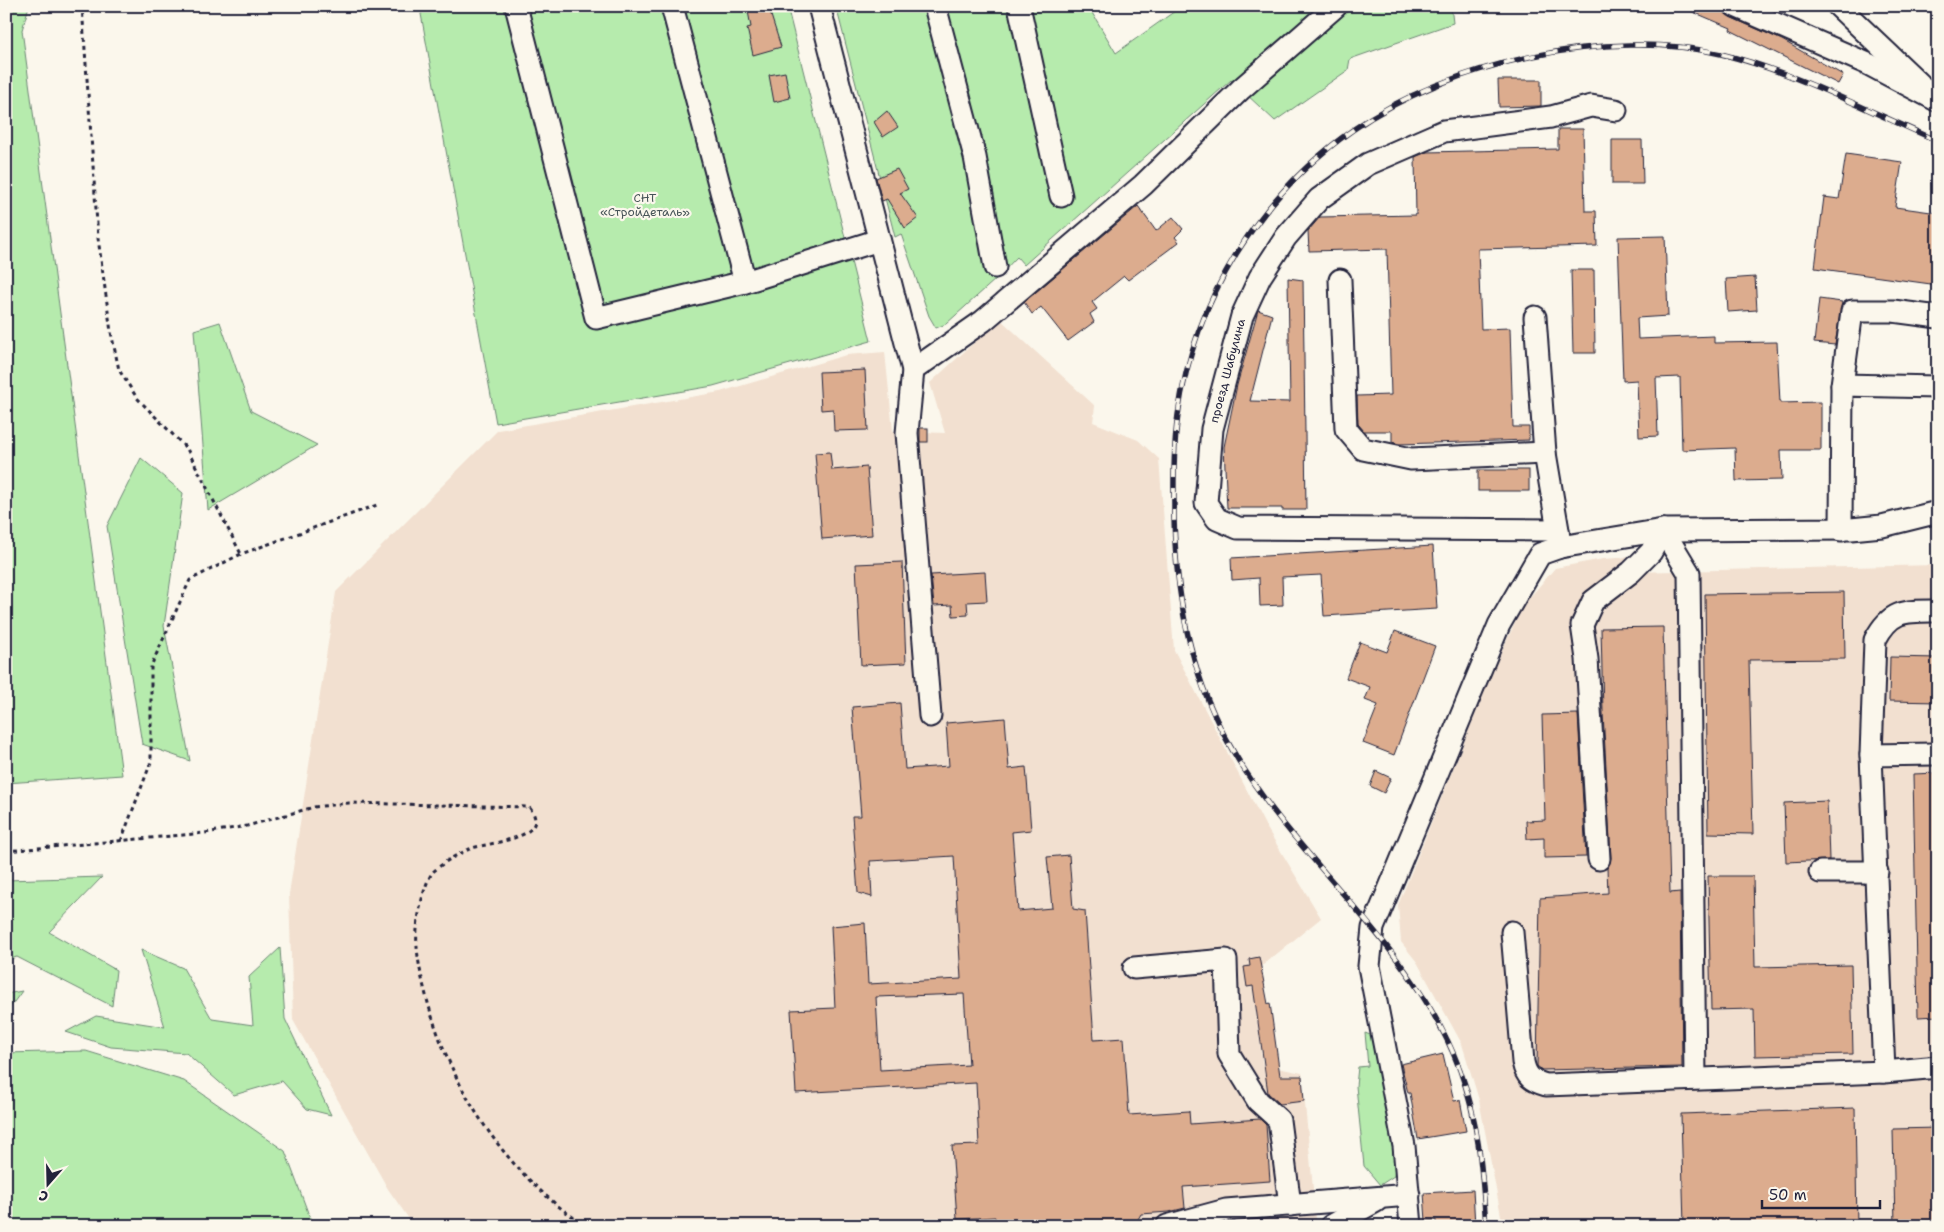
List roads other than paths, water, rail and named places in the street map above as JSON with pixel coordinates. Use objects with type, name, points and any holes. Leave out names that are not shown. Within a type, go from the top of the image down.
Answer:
[{"type":"street","points":[[516,6],[596,318],[745,282],[879,240]]},
{"type":"street","points":[[672,6],[745,282]]},
{"type":"street","points":[[819,6],[913,370],[907,433],[930,716]]},
{"type":"street","points":[[935,6],[975,157],[996,267]]},
{"type":"street","points":[[1019,6],[1061,196]]},
{"type":"street","points":[[913,370],[983,321],[1143,185],[1241,89],[1336,6]]},
{"type":"street","points":[[1735,6],[1868,64],[1938,101]]},
{"type":"street","points":[[1838,6],[1938,101]]},
{"type":"street","name":"проезд Шабулина","points":[[1559,539],[1238,528],[1217,519],[1206,503],[1212,429],[1242,316],[1260,277],[1286,237],[1319,199],[1368,164],[1444,131],[1551,117],[1591,106],[1616,110]]},
{"type":"street","points":[[1340,280],[1346,429],[1363,449],[1411,460],[1545,454]]},
{"type":"street","points":[[1842,530],[1842,385],[1852,311],[1893,311],[1938,318]]},
{"type":"street","points":[[1534,316],[1545,454],[1559,539]]},
{"type":"street","points":[[1842,385],[1938,387]]},
{"type":"street","points":[[1411,1226],[1404,1146],[1369,966],[1373,928],[1499,625],[1540,554],[1559,539],[1662,530],[1842,530],[1882,526],[1938,512]]},
{"type":"street","points":[[1599,858],[1587,659],[1582,625],[1593,602],[1632,572],[1651,552],[1662,530]]},
{"type":"street","points":[[1662,530],[1689,573],[1695,1078]]},
{"type":"street","points":[[1884,1072],[1871,755],[1875,640],[1884,624],[1896,616],[1913,611],[1938,611]]},
{"type":"street","points":[[1871,755],[1934,754]]},
{"type":"street","points":[[1820,872],[1877,872]]},
{"type":"street","points":[[1512,932],[1523,1062],[1525,1074],[1533,1081],[1546,1085],[1884,1072],[1938,1067]]},
{"type":"street","points":[[1134,968],[1226,960],[1229,1054],[1258,1101],[1279,1120],[1290,1205]]},
{"type":"street","points":[[1167,1226],[1226,1210],[1409,1195]]},
{"type":"street","points":[[1331,1226],[1383,1197]]},
{"type":"railway","points":[[1486,1226],[1481,1166],[1472,1109],[1460,1070],[1439,1025],[1414,983],[1385,944],[1290,831],[1260,792],[1218,724],[1196,667],[1182,609],[1178,579],[1175,548],[1174,479],[1178,415],[1186,372],[1199,331],[1216,291],[1236,254],[1261,218],[1289,185],[1320,156],[1354,129],[1392,106],[1435,86],[1482,69],[1580,48],[1630,45],[1677,47],[1721,54],[1776,71],[1831,93],[1938,141]]},
{"type":"park label","name":"СНТ «Стройдеталь»","points":[[645,205]]}]
